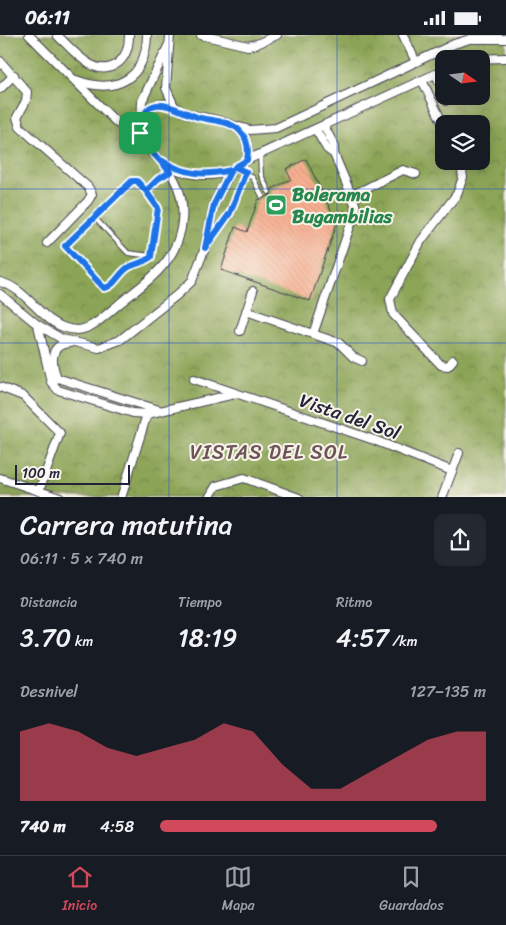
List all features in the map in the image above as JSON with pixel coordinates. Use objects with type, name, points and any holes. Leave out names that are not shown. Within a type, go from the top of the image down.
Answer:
[{"type":"street","points":[[0,283],[19,293],[52,321],[78,330],[88,327],[101,319],[145,283],[170,255],[177,241],[183,212],[181,190],[161,160],[144,142],[116,122],[29,35]]},
{"type":"street","points":[[57,35],[89,64],[104,69],[117,64],[123,59],[129,35]]},
{"type":"street","points":[[72,79],[98,86],[119,83],[128,79],[144,60],[147,35]]},
{"type":"street","points":[[170,35],[166,88],[174,106]]},
{"type":"street","points":[[202,35],[248,46],[257,45],[277,35]]},
{"type":"street","points":[[402,35],[416,62]]},
{"type":"street","points":[[141,126],[149,109],[160,104],[174,106],[197,117],[250,130],[276,128],[416,62],[470,39],[506,39]]},
{"type":"street","points":[[144,142],[140,133],[142,101],[168,46]]},
{"type":"street","points":[[490,58],[506,58]]},
{"type":"street","points":[[0,61],[27,92],[26,101],[17,117],[20,127],[88,187],[92,194],[88,201],[47,243]]},
{"type":"street","points":[[0,89],[14,75]]},
{"type":"street","points":[[161,160],[173,168],[194,174],[216,173],[233,169],[247,160],[434,75]]},
{"type":"street","points":[[422,80],[439,115]]},
{"type":"street","points":[[234,125],[246,139],[247,160]]},
{"type":"street","points":[[313,334],[354,219],[355,204],[334,154],[334,145],[324,126]]},
{"type":"street","points":[[316,130],[327,149],[334,154]]},
{"type":"street","points":[[54,380],[52,362],[54,349],[61,344],[72,343],[99,348],[120,340],[192,281],[205,248],[214,204],[233,169]]},
{"type":"street","points":[[352,196],[403,170],[416,174]]},
{"type":"street","points":[[454,360],[448,366],[441,365],[397,320],[390,304],[392,293],[420,241],[457,194],[463,177],[462,170]]},
{"type":"street","points":[[240,331],[253,291]]},
{"type":"street","points":[[0,294],[38,325],[72,343]]},
{"type":"street","points":[[246,311],[339,343],[353,357],[362,361]]},
{"type":"street","points":[[38,325],[56,389],[132,413],[160,410],[237,394]]},
{"type":"street","name":"Vista del Sol","points":[[194,379],[374,440],[452,471]]},
{"type":"street","points":[[54,380],[72,383],[148,411]]},
{"type":"street","points":[[69,393],[72,383]]},
{"type":"street","points":[[0,387],[23,396],[60,433],[39,491]]},
{"type":"street","points":[[121,497],[148,411]]},
{"type":"street","points":[[442,497],[458,453]]},
{"type":"street","points":[[0,477],[60,497]]},
{"type":"street","points":[[209,497],[216,486],[242,478],[299,497]]},
{"type":"lane","points":[[260,155],[261,175],[269,192]]},
{"type":"lane","points":[[233,169],[246,172],[257,183],[262,195]]},
{"type":"lane","points":[[146,191],[158,179],[170,172]]},
{"type":"lane","points":[[205,248],[230,213],[246,172]]},
{"type":"lane","points":[[132,181],[137,181],[146,191],[158,208],[151,257],[141,264],[129,267],[109,287],[102,288],[65,246],[132,181]]},
{"type":"lane","points":[[94,217],[128,253],[151,257]]},
{"type":"green space","points":[[0,35],[506,35],[506,497],[0,497]]},
{"type":"building","points":[[306,159],[337,223],[310,301],[221,270],[235,227],[247,232],[258,200],[271,195],[272,189],[291,179],[286,169]]},
{"type":"place","name":"Bolerama Bugambilias","points":[[276,205]]},
{"type":"district","name":"VISTAS DEL SOL","points":[[269,452]]},
{"type":"route","points":[[140,133],[142,119],[149,109],[160,104],[174,106],[197,117],[234,125],[246,139],[248,150],[247,160],[235,167],[246,172],[230,213],[205,248],[214,204],[231,170],[202,175],[187,173],[173,168],[161,160],[170,172],[158,179],[146,191],[137,181],[132,181],[65,246],[102,288],[106,289],[129,267],[141,264],[151,257],[158,207],[146,191],[158,179],[170,172],[144,142],[140,133]]}]
